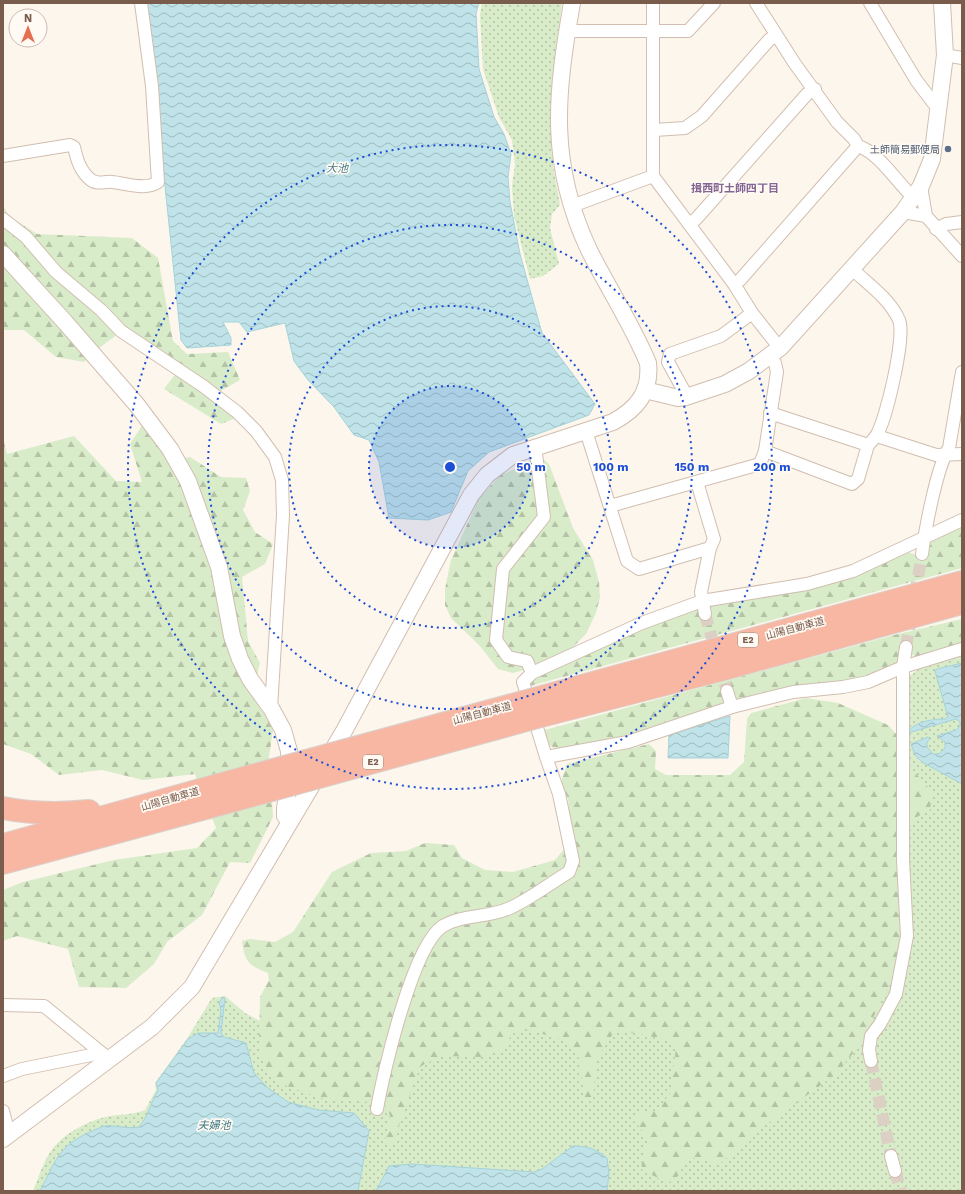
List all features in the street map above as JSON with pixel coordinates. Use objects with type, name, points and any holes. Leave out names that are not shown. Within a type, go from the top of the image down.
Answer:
[{"type":"highway","points":[[894,601],[962,578]]},
{"type":"highway","name":"山陽自動車道","points":[[3,863],[128,829],[203,799],[538,707],[962,582]]},
{"type":"highway","name":"山陽自動車道","points":[[538,707],[724,669],[962,603]]},
{"type":"highway","points":[[724,669],[962,612]]},
{"type":"highway","name":"山陽自動車道","points":[[3,845],[167,801],[203,799]]},
{"type":"highway","points":[[3,808],[32,813],[57,813],[167,801]]},
{"type":"highway","points":[[3,874],[128,829]]},
{"type":"street","points":[[3,156],[70,145],[74,147],[77,162],[81,169],[92,181],[98,183],[110,182],[129,186],[154,184],[158,182],[152,86],[141,3]]},
{"type":"street","points":[[6,1137],[105,1056],[152,1027],[192,987],[220,942],[289,821],[344,731],[471,495],[487,474],[513,455],[535,446],[612,422],[626,415],[638,403],[645,390],[649,374],[645,357],[588,247],[572,206],[563,171],[559,145],[559,100],[567,31],[572,3]]},
{"type":"street","points":[[610,506],[760,464],[765,451],[776,372],[775,342],[752,313],[734,284],[653,176],[653,3]]},
{"type":"street","points":[[567,31],[688,30],[714,3]]},
{"type":"street","points":[[756,3],[776,35],[837,122],[854,139],[858,146],[864,148],[893,175],[917,192],[926,216],[936,229],[962,256]]},
{"type":"street","points":[[870,3],[916,80],[938,109]]},
{"type":"street","points":[[645,390],[678,398],[686,398],[725,384],[749,371],[775,352],[904,212],[917,192],[932,159],[945,55],[942,3]]},
{"type":"street","points":[[654,130],[685,128],[702,116],[769,40],[776,35]]},
{"type":"street","points":[[945,55],[962,58]]},
{"type":"street","points":[[689,224],[696,219],[807,94],[815,89]]},
{"type":"street","points":[[734,284],[740,280],[858,146]]},
{"type":"street","points":[[572,206],[653,176]]},
{"type":"street","points":[[904,212],[926,216]]},
{"type":"street","points":[[3,219],[26,237],[56,272],[101,310],[121,331],[203,386],[237,412],[256,431],[275,457],[282,480],[282,515],[271,708]]},
{"type":"street","points":[[936,229],[946,224],[962,222]]},
{"type":"street","points":[[3,254],[110,372],[137,405],[170,450],[188,481],[219,567],[232,636],[240,658],[250,679],[271,708],[283,730],[290,751],[290,780],[285,808],[285,816],[289,821]]},
{"type":"street","points":[[765,451],[852,484],[858,479],[868,445],[877,436],[894,379],[901,339],[900,322],[889,304],[852,269]]},
{"type":"street","points":[[686,398],[684,391],[668,362],[670,354],[721,336],[752,313]]},
{"type":"street","points":[[922,554],[924,538],[944,455],[949,448],[962,372]]},
{"type":"street","points":[[770,413],[868,445]]},
{"type":"street","points":[[586,431],[627,561],[639,570],[710,548]]},
{"type":"street","points":[[877,436],[936,455],[962,454]]},
{"type":"street","points":[[532,673],[527,660],[508,657],[496,640],[503,569],[544,517],[535,446]]},
{"type":"street","points":[[697,482],[714,539],[710,548],[701,592],[705,614]]},
{"type":"street","points":[[377,1109],[381,1084],[412,976],[424,949],[434,935],[441,927],[452,922],[509,908],[569,872],[572,866],[573,861],[559,794],[523,682],[532,673],[642,623],[702,601],[807,584],[853,572],[962,520]]},
{"type":"street","points":[[871,1061],[869,1050],[871,1036],[880,1024],[896,994],[907,936],[903,867],[903,667],[906,648]]},
{"type":"street","points":[[546,756],[628,742],[732,707],[793,692],[843,687],[868,682],[903,667],[962,649]]},
{"type":"street","points":[[727,691],[732,707]]},
{"type":"street","points":[[3,1005],[44,1006],[105,1056]]},
{"type":"street","points":[[3,1076],[22,1069],[105,1056]]},
{"type":"street","points":[[3,1111],[6,1137]]},
{"type":"street","points":[[891,1156],[895,1170]]},
{"type":"green space","points":[[482,3],[562,3],[552,82],[553,166],[560,205],[552,214],[550,228],[559,264],[543,276],[530,279],[514,216],[512,186],[515,164],[512,140],[499,117],[483,69],[480,15]]},
{"type":"green space","points":[[3,205],[9,216],[37,234],[132,238],[158,258],[173,341],[187,354],[228,352],[240,380],[210,397],[236,418],[221,424],[164,389],[176,373],[118,334],[91,354],[84,362],[56,357],[24,330],[3,330]]},
{"type":"green space","points":[[143,424],[170,461],[190,457],[221,477],[246,478],[250,491],[243,510],[255,532],[273,544],[265,564],[242,577],[248,641],[260,663],[252,693],[273,730],[269,757],[273,817],[250,863],[230,862],[202,915],[167,942],[154,964],[126,988],[79,987],[68,949],[17,936],[3,941],[3,890],[23,882],[114,860],[197,848],[216,828],[195,774],[143,780],[102,770],[59,775],[31,754],[3,744],[3,438],[7,454],[74,436],[116,481],[142,482],[130,444]]},
{"type":"green space","points":[[536,459],[543,459],[549,464],[573,528],[593,560],[599,582],[600,597],[596,613],[586,634],[570,650],[543,665],[513,673],[498,669],[479,645],[451,618],[445,605],[445,589],[451,560],[479,498],[501,475]]},
{"type":"green space","points":[[962,527],[962,568],[530,686],[530,679],[655,622],[696,608],[699,610],[710,604],[751,598],[905,551],[914,554],[917,558],[928,555],[931,542]]},
{"type":"green space","points":[[962,619],[962,644],[916,657],[910,653],[898,665],[863,678],[741,699],[725,698],[722,706],[688,717],[602,741],[568,747],[557,748],[551,746],[541,731],[894,635]]},
{"type":"green space","points":[[962,655],[962,1191],[33,1191],[42,1167],[49,1154],[60,1141],[75,1129],[102,1118],[132,1114],[145,1110],[156,1090],[155,1083],[188,1037],[212,998],[225,996],[245,1013],[260,1021],[385,1064],[585,999],[854,1039],[907,678],[921,667]]},
{"type":"green space","points":[[806,698],[838,703],[888,725],[898,736],[912,769],[932,792],[930,810],[915,818],[907,839],[909,931],[897,969],[860,1045],[835,1075],[752,1135],[720,1164],[700,1159],[687,1159],[678,1176],[668,1183],[642,1170],[643,1155],[647,1141],[641,1129],[633,1120],[638,1114],[658,1110],[671,1092],[676,1047],[668,1040],[624,1031],[612,1035],[596,1060],[593,1100],[585,1101],[578,1053],[563,1040],[526,1029],[512,1034],[503,1049],[483,1057],[442,1056],[421,1066],[392,1146],[385,1144],[390,1115],[384,1103],[320,1098],[282,1084],[267,1072],[259,1049],[260,997],[269,980],[268,973],[256,968],[249,962],[246,958],[242,941],[250,939],[275,942],[293,932],[332,872],[371,853],[406,851],[425,843],[454,845],[462,858],[485,870],[513,872],[555,860],[566,847],[571,828],[568,799],[561,782],[567,764],[649,744],[656,751],[655,769],[666,775],[730,775],[744,762],[747,719],[751,713]]},
{"type":"water","name":"大池","points":[[146,3],[479,3],[476,13],[479,69],[494,117],[504,134],[511,154],[508,177],[510,202],[520,254],[542,333],[595,404],[589,415],[489,452],[468,471],[451,512],[428,520],[389,518],[379,462],[369,440],[354,435],[334,407],[308,380],[294,361],[285,323],[247,332],[239,322],[223,322],[231,338],[231,345],[187,348],[181,340]]},
{"type":"water","points":[[962,663],[962,784],[922,762],[915,755],[911,744],[928,737],[930,739],[927,742],[927,747],[933,754],[939,754],[945,748],[945,742],[937,736],[956,730],[960,726],[960,722],[956,719],[908,733],[908,731],[921,723],[935,719],[945,719],[948,717],[935,671],[937,669]]},
{"type":"water","points":[[730,716],[728,758],[668,758],[669,735]]},
{"type":"water","name":"夫婦池","points":[[223,997],[225,998],[221,1033],[224,1037],[246,1043],[254,1073],[268,1088],[288,1102],[318,1110],[354,1113],[369,1131],[358,1191],[40,1191],[54,1163],[64,1149],[79,1137],[105,1126],[130,1128],[139,1127],[145,1118],[158,1090],[156,1083],[188,1039],[198,1033],[218,1033],[221,1010],[219,1003]]},
{"type":"water","points":[[573,1146],[592,1149],[607,1158],[609,1173],[607,1191],[376,1191],[389,1166],[412,1164],[534,1172],[542,1169]]},
{"type":"tunnel","points":[[906,647],[922,554]]},
{"type":"tunnel","points":[[705,614],[727,691]]},
{"type":"tunnel","points":[[871,1061],[891,1156]]},
{"type":"tunnel","points":[[895,1171],[901,1191]]},
{"type":"place","name":"土師簡易郵便局","points":[[948,149]]},
{"type":"district","name":"揖西町土師四丁目","points":[[735,188]]}]
